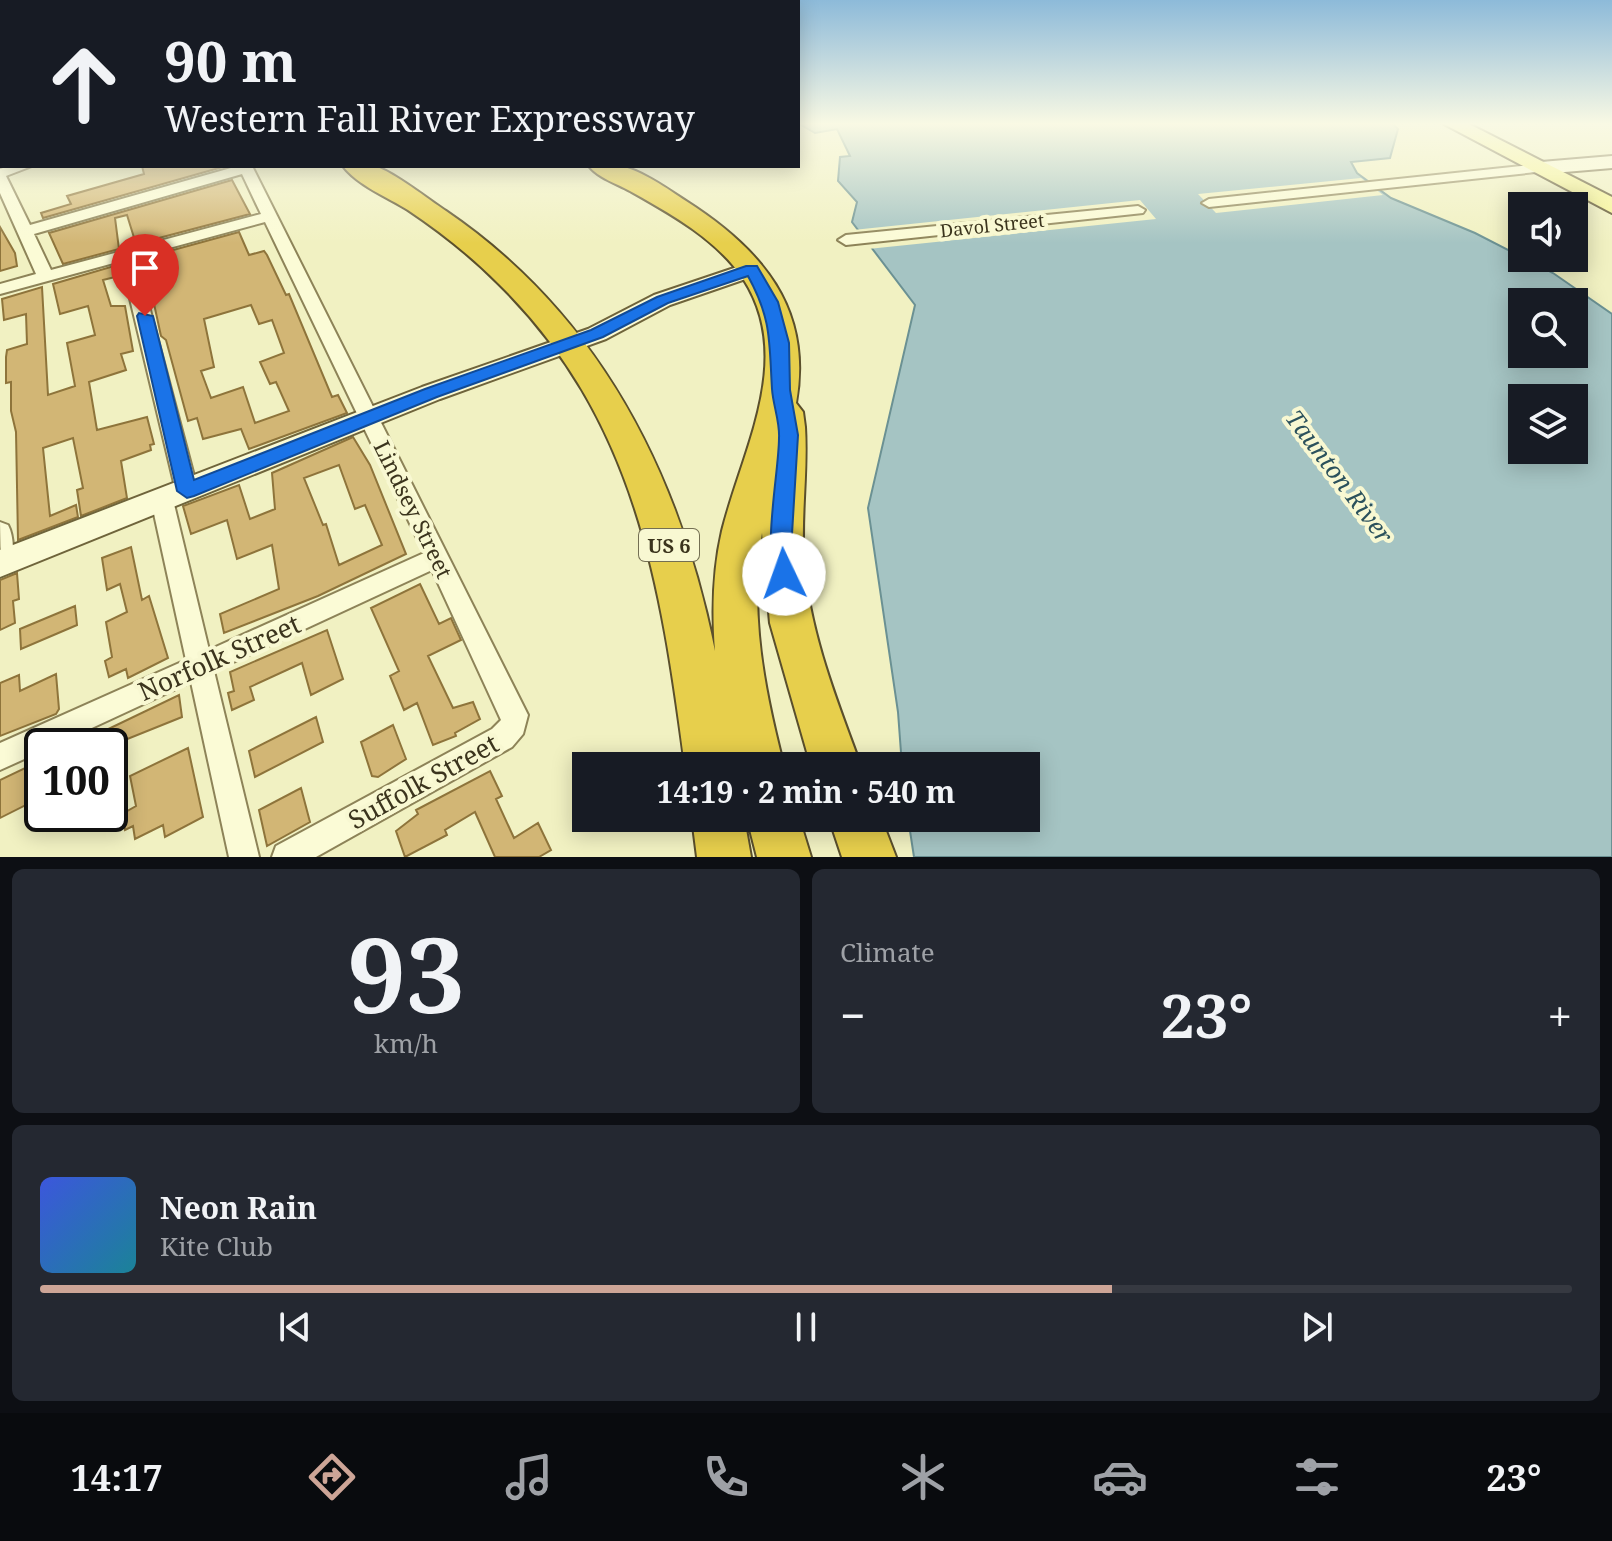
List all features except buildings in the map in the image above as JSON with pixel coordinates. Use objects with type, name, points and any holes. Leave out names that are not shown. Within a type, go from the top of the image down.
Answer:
[{"type":"highway","name":"US 6","points":[[359,168],[475,246],[528,296],[568,345],[615,414],[666,537],[685,615],[708,752]]},
{"type":"highway","points":[[606,168],[706,224],[752,269],[766,293],[778,328],[781,390],[789,435],[782,534],[793,626],[832,752]]},
{"type":"highway","points":[[756,752],[737,653],[736,576],[747,509],[781,390]]},
{"type":"highway","points":[[720,832],[724,857]]},
{"type":"highway","points":[[777,832],[784,857]]},
{"type":"highway","points":[[860,832],[869,857]]},
{"type":"main road","points":[[1531,163],[1612,206]]},
{"type":"main road","points":[[1541,168],[1600,163]]},
{"type":"main road","points":[[1,564],[369,418],[568,345],[662,300],[752,269]]},
{"type":"street","points":[[19,168],[0,175],[46,277]]},
{"type":"street","points":[[26,231],[242,168]]},
{"type":"street","name":"Lindsey Street","points":[[245,168],[514,710],[514,725]]},
{"type":"street","points":[[1209,203],[1541,168]]},
{"type":"street","name":"Davol Street","points":[[846,240],[1138,210]]},
{"type":"street","points":[[0,289],[269,216]]},
{"type":"street","points":[[128,255],[175,495],[200,665],[244,857]]},
{"type":"street","points":[[0,531],[1,564]]},
{"type":"street","name":"Norfolk Street","points":[[0,757],[438,557]]},
{"type":"street","name":"Suffolk Street","points":[[287,857],[502,738],[514,725]]},
{"type":"water","name":"Taunton River","points":[[840,163],[1352,163],[1357,173],[1391,198],[1508,250],[1508,272],[1551,272],[1575,288],[1508,288],[1508,368],[1588,368],[1588,297],[1612,314],[1612,857],[914,857],[910,832],[1040,832],[1040,752],[901,752],[898,712],[868,508],[915,305],[852,222],[857,202],[838,181]]},
{"type":"pier","points":[[1361,178],[1383,195],[1216,213],[1198,194]]},
{"type":"pier","points":[[1140,200],[1156,219],[868,249],[853,230]]},
{"type":"route","points":[[145,316],[187,491],[431,393],[597,334],[662,300],[752,269],[770,302],[780,343],[781,390],[789,435],[782,534],[784,574]]}]
